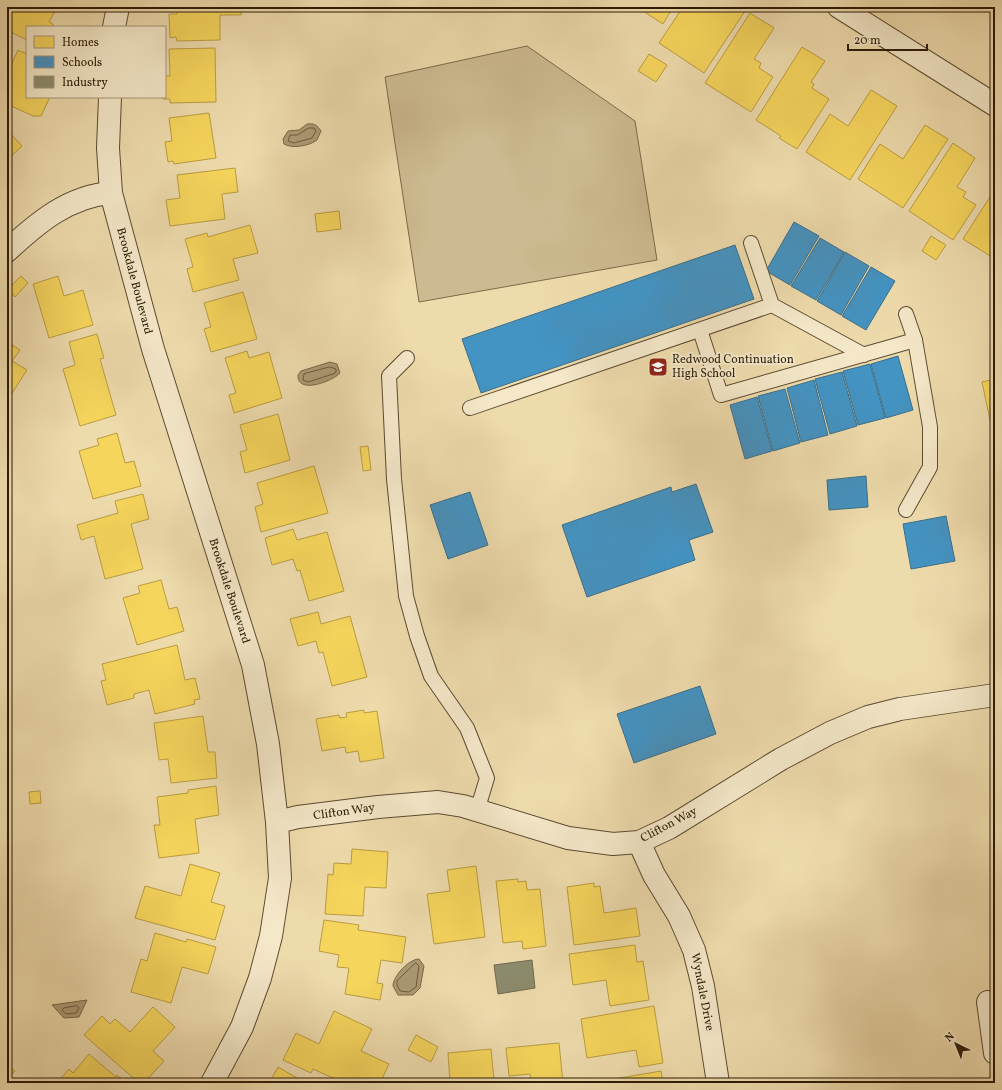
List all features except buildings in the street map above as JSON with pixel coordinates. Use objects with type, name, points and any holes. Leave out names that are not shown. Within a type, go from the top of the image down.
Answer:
[{"type":"street","points":[[114,26],[118,7]]},
{"type":"street","points":[[839,7],[995,105]]},
{"type":"street","name":"Brookdale Boulevard","points":[[110,98],[108,148],[111,193],[153,349],[253,665],[268,744],[277,822],[280,878],[271,936],[260,978],[242,1027],[212,1083]]},
{"type":"street","points":[[7,252],[35,226],[59,209],[96,194],[111,193]]},
{"type":"street","name":"Clifton Way","points":[[277,822],[298,817],[415,803],[438,802],[477,811],[568,838],[612,844],[639,842],[668,828],[781,759],[868,717],[900,709],[995,695]]},
{"type":"street","name":"Wyndale Drive","points":[[639,842],[654,875],[679,916],[694,950],[703,986],[718,1083]]},
{"type":"street","points":[[988,1002],[995,1052]]},
{"type":"lane","points":[[751,243],[772,305],[864,355]]},
{"type":"lane","points":[[470,408],[772,305]]},
{"type":"lane","points":[[906,314],[915,340],[930,427],[930,467],[906,510]]},
{"type":"lane","points":[[700,330],[722,395],[915,340]]},
{"type":"lane","points":[[407,358],[389,376],[394,479],[406,596],[417,636],[431,676],[467,728],[487,778],[477,811]]},
{"type":"shaded area","points":[[527,46],[635,121],[657,260],[419,302],[385,77]]},
{"type":"water","points":[[307,124],[315,125],[321,131],[317,140],[310,144],[300,146],[287,146],[284,144],[283,139],[288,131],[299,130]]},
{"type":"water","points":[[330,362],[337,364],[340,373],[330,380],[309,385],[303,384],[299,381],[298,375],[301,371]]},
{"type":"water","points":[[419,959],[424,966],[420,988],[413,995],[398,995],[393,986],[396,978],[406,965]]},
{"type":"water","points":[[87,1000],[79,1017],[64,1018],[52,1005]]},
{"type":"place","name":"Redwood Continuation High School","points":[[658,367]]}]
